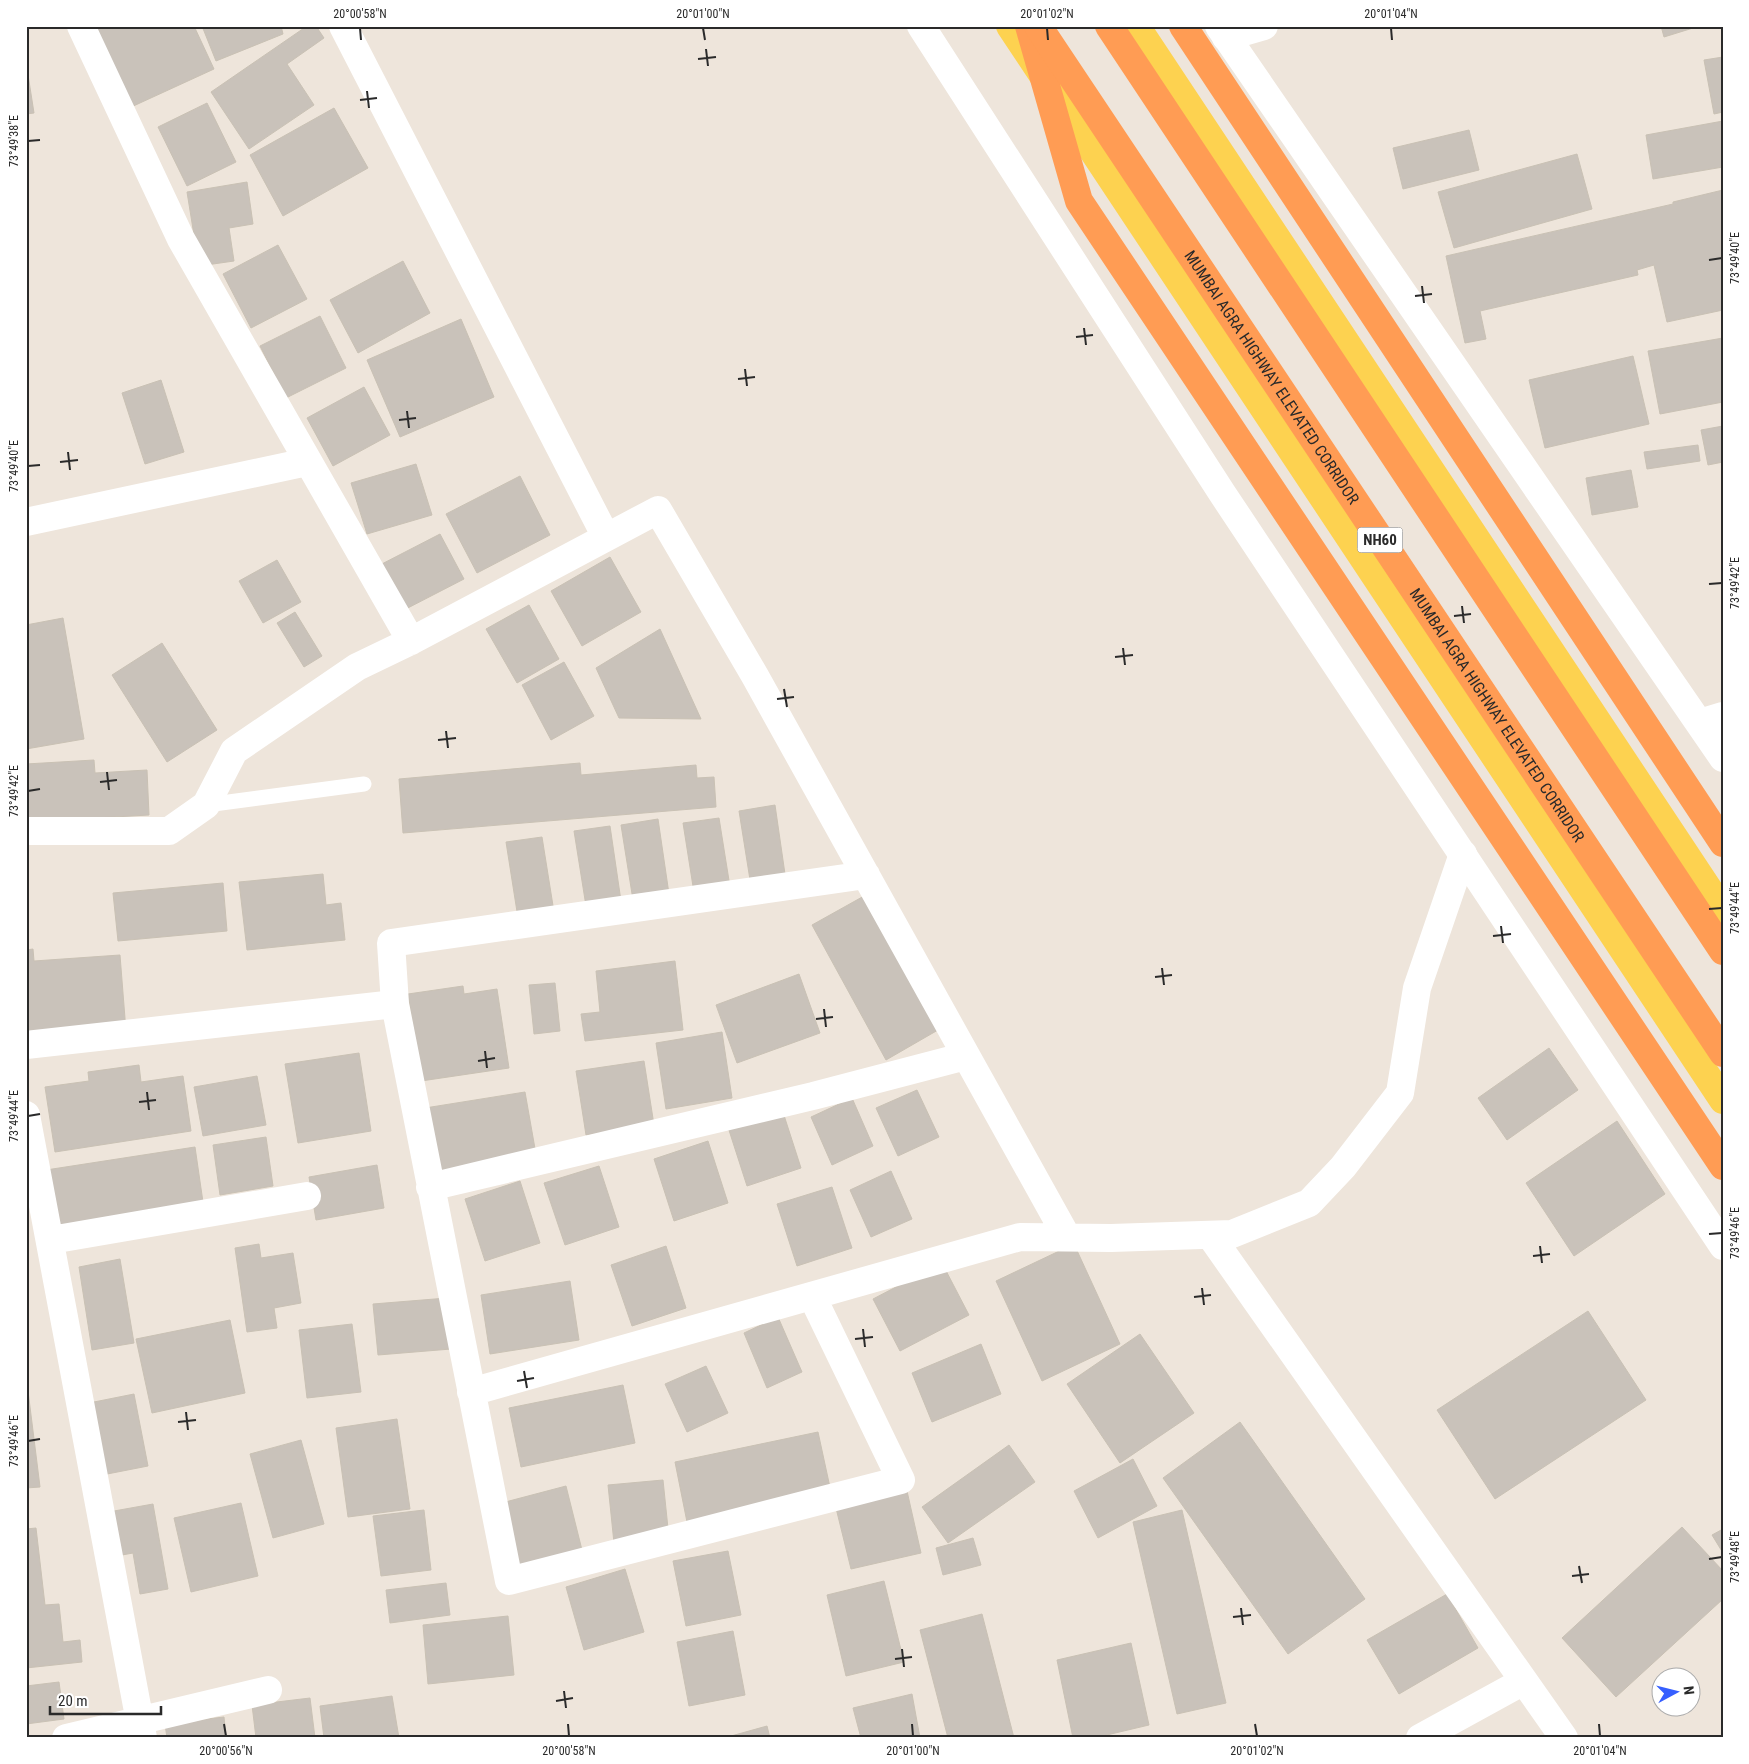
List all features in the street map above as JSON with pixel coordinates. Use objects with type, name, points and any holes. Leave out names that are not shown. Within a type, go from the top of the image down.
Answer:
[{"type":"highway","points":[[1029,26],[1079,201],[1723,1166]]},
{"type":"highway","name":"MUMBAI AGRA HIGHWAY ELEVATED CORRIDOR","points":[[1038,26],[1723,1053]]},
{"type":"highway","points":[[1109,26],[1723,951]]},
{"type":"highway","points":[[1183,26],[1723,843]]},
{"type":"main road","points":[[1010,26],[1723,1100]]},
{"type":"main road","points":[[1136,26],[1723,911]]},
{"type":"street","points":[[81,26],[181,239],[411,641]]},
{"type":"street","points":[[343,26],[606,537]]},
{"type":"street","points":[[921,26],[1228,501],[1723,1246]]},
{"type":"street","points":[[1264,26],[1222,31],[1711,719],[1723,758]]},
{"type":"street","points":[[26,522],[307,462]]},
{"type":"street","points":[[26,831],[169,831],[206,805],[234,751],[357,667],[411,641],[658,510],[750,667],[1067,1237]]},
{"type":"street","points":[[471,1392],[1020,1237],[1232,1234],[1309,1203],[1342,1167],[1400,1093],[1417,988],[1462,854]]},
{"type":"street","points":[[812,1296],[901,1480],[509,1581],[395,1004],[391,943],[866,875]]},
{"type":"street","points":[[26,1045],[395,1004]]},
{"type":"street","points":[[430,1187],[813,1096],[966,1056]]},
{"type":"street","points":[[26,1115],[142,1729]]},
{"type":"street","points":[[51,1240],[307,1196]]},
{"type":"street","points":[[1210,1235],[1564,1738]]},
{"type":"street","points":[[1420,1738],[1524,1681]]},
{"type":"street","points":[[66,1738],[142,1729],[268,1690]]},
{"type":"lane","points":[[206,805],[364,784]]},
{"type":"building","points":[[93,26],[194,26],[214,69],[129,108]]},
{"type":"building","points":[[202,26],[281,26],[283,34],[216,61]]},
{"type":"building","points":[[307,26],[316,26],[324,38],[287,64],[314,105],[249,149],[211,92]]},
{"type":"building","points":[[1661,26],[1693,26],[1693,28],[1664,37]]},
{"type":"building","points":[[1723,57],[1723,112],[1714,114],[1704,60]]},
{"type":"building","points":[[26,62],[34,113],[26,114]]},
{"type":"building","points":[[207,103],[236,162],[187,186],[158,127]]},
{"type":"building","points":[[334,108],[368,168],[283,216],[250,155]]},
{"type":"building","points":[[1723,121],[1723,167],[1653,179],[1646,135]]},
{"type":"building","points":[[1469,130],[1479,170],[1403,189],[1393,148]]},
{"type":"building","points":[[1577,154],[1592,209],[1454,248],[1438,192]]},
{"type":"building","points":[[247,182],[253,224],[229,228],[234,261],[199,266],[187,192]]},
{"type":"building","points":[[1723,190],[1723,310],[1667,322],[1654,265],[1637,270],[1638,275],[1480,311],[1486,339],[1465,343],[1446,256],[1673,204],[1673,202]]},
{"type":"building","points":[[278,245],[307,299],[251,328],[223,274]]},
{"type":"building","points":[[403,261],[430,313],[358,353],[330,300]]},
{"type":"building","points":[[320,316],[346,368],[286,398],[260,346]]},
{"type":"building","points":[[461,319],[494,397],[400,437],[367,360]]},
{"type":"building","points":[[1723,338],[1723,402],[1660,414],[1648,351]]},
{"type":"building","points":[[1633,356],[1649,424],[1545,448],[1529,380]]},
{"type":"building","points":[[161,380],[184,452],[145,464],[122,393]]},
{"type":"building","points":[[364,387],[390,435],[333,466],[307,418]]},
{"type":"building","points":[[1723,426],[1723,462],[1708,465],[1701,430]]},
{"type":"building","points":[[1698,445],[1700,461],[1647,469],[1644,452]]},
{"type":"building","points":[[416,464],[432,515],[367,534],[351,483]]},
{"type":"building","points":[[1631,470],[1638,507],[1592,515],[1586,478]]},
{"type":"building","points":[[520,476],[550,535],[477,573],[446,514]]},
{"type":"building","points":[[440,534],[464,579],[400,612],[376,567]]},
{"type":"building","points":[[610,557],[641,612],[582,646],[551,591]]},
{"type":"building","points":[[277,560],[301,602],[263,623],[239,581]]},
{"type":"building","points":[[529,605],[559,659],[517,683],[486,629]]},
{"type":"building","points":[[295,612],[322,656],[304,667],[277,623]]},
{"type":"building","points":[[63,618],[84,739],[26,749],[26,625]]},
{"type":"building","points":[[660,629],[701,719],[619,718],[596,668]]},
{"type":"building","points":[[162,643],[217,730],[167,762],[112,675]]},
{"type":"building","points":[[564,662],[594,716],[551,740],[522,685]]},
{"type":"building","points":[[94,760],[95,773],[147,770],[149,815],[26,822],[26,764]]},
{"type":"building","points":[[580,763],[581,775],[696,765],[697,778],[714,777],[716,807],[403,833],[399,779]]},
{"type":"building","points":[[775,805],[786,881],[751,886],[739,811]]},
{"type":"building","points":[[719,818],[731,893],[695,899],[683,823]]},
{"type":"building","points":[[658,819],[669,894],[633,900],[621,825]]},
{"type":"building","points":[[610,826],[621,901],[586,906],[574,831]]},
{"type":"building","points":[[542,837],[554,912],[518,918],[506,842]]},
{"type":"building","points":[[323,874],[326,905],[341,903],[345,940],[247,950],[239,882]]},
{"type":"building","points":[[223,883],[227,931],[118,941],[113,893]]},
{"type":"building","points":[[864,896],[938,1030],[886,1060],[812,925]]},
{"type":"building","points":[[33,949],[34,961],[120,955],[126,1031],[26,1039],[26,950]]},
{"type":"building","points":[[675,961],[683,1030],[585,1041],[581,1014],[600,1012],[596,971]]},
{"type":"building","points":[[799,974],[820,1033],[737,1063],[716,1005]]},
{"type":"building","points":[[555,983],[560,1031],[534,1034],[529,985]]},
{"type":"building","points":[[463,986],[464,994],[497,989],[509,1068],[421,1081],[408,994]]},
{"type":"building","points":[[722,1032],[732,1098],[666,1109],[656,1043]]},
{"type":"building","points":[[1549,1048],[1578,1090],[1507,1140],[1478,1098]]},
{"type":"building","points":[[359,1053],[371,1131],[298,1143],[285,1064]]},
{"type":"building","points":[[644,1061],[654,1125],[586,1135],[576,1071]]},
{"type":"building","points":[[139,1065],[141,1082],[183,1076],[191,1131],[55,1152],[45,1087],[89,1081],[88,1072]]},
{"type":"building","points":[[257,1076],[266,1125],[203,1136],[194,1087]]},
{"type":"building","points":[[917,1090],[939,1137],[898,1156],[876,1108]]},
{"type":"building","points":[[525,1092],[537,1160],[436,1177],[425,1108]]},
{"type":"building","points":[[852,1098],[873,1146],[832,1165],[811,1117]]},
{"type":"building","points":[[781,1106],[801,1168],[747,1186],[727,1124]]},
{"type":"building","points":[[1617,1121],[1665,1194],[1574,1256],[1526,1183]]},
{"type":"building","points":[[266,1137],[273,1186],[220,1195],[213,1145]]},
{"type":"building","points":[[708,1141],[728,1203],[674,1221],[654,1159]]},
{"type":"building","points":[[195,1147],[204,1209],[56,1232],[46,1170]]},
{"type":"building","points":[[377,1165],[384,1208],[316,1220],[309,1177]]},
{"type":"building","points":[[599,1166],[619,1227],[565,1245],[544,1183]]},
{"type":"building","points":[[891,1171],[912,1219],[871,1237],[850,1190]]},
{"type":"building","points":[[520,1181],[540,1243],[485,1261],[465,1199]]},
{"type":"building","points":[[832,1187],[852,1248],[797,1266],[777,1204]]},
{"type":"building","points":[[259,1244],[261,1258],[293,1253],[301,1303],[274,1308],[277,1328],[247,1332],[235,1248]]},
{"type":"building","points":[[1074,1244],[1120,1344],[1042,1381],[996,1281]]},
{"type":"building","points":[[666,1246],[686,1308],[632,1326],[611,1265]]},
{"type":"building","points":[[120,1259],[134,1343],[92,1350],[79,1267]]},
{"type":"building","points":[[942,1263],[969,1315],[900,1351],[873,1299]]},
{"type":"building","points":[[570,1281],[579,1340],[490,1354],[481,1295]]},
{"type":"building","points":[[447,1298],[451,1349],[378,1355],[373,1304]]},
{"type":"building","points":[[1588,1311],[1646,1400],[1495,1499],[1437,1410]]},
{"type":"building","points":[[778,1317],[802,1372],[767,1388],[744,1333]]},
{"type":"building","points":[[230,1320],[245,1393],[152,1413],[136,1339]]},
{"type":"building","points":[[352,1324],[361,1392],[307,1398],[299,1330]]},
{"type":"building","points":[[1140,1334],[1194,1413],[1120,1463],[1067,1384]]},
{"type":"building","points":[[981,1344],[1001,1394],[932,1422],[912,1373]]},
{"type":"building","points":[[706,1366],[728,1413],[687,1432],[665,1384]]},
{"type":"building","points":[[26,1375],[40,1487],[26,1488]]},
{"type":"building","points":[[623,1385],[635,1443],[521,1467],[509,1408]]},
{"type":"building","points":[[134,1394],[148,1466],[97,1476],[84,1404]]},
{"type":"building","points":[[397,1419],[410,1509],[348,1517],[336,1428]]},
{"type":"building","points":[[1240,1422],[1365,1599],[1288,1654],[1163,1478]]},
{"type":"building","points":[[818,1432],[831,1492],[687,1522],[675,1462]]},
{"type":"building","points":[[301,1440],[324,1524],[273,1538],[250,1454]]},
{"type":"building","points":[[1009,1445],[1035,1482],[948,1543],[922,1507]]},
{"type":"building","points":[[1133,1459],[1157,1506],[1098,1538],[1074,1491]]},
{"type":"building","points":[[663,1480],[669,1538],[614,1543],[608,1485]]},
{"type":"building","points":[[566,1486],[584,1558],[512,1576],[494,1505]]},
{"type":"building","points":[[907,1491],[921,1553],[851,1569],[836,1508]]},
{"type":"building","points":[[241,1503],[258,1576],[191,1592],[174,1518]]},
{"type":"building","points":[[153,1504],[168,1589],[140,1594],[133,1553],[111,1557],[103,1513]]},
{"type":"building","points":[[424,1510],[431,1570],[381,1576],[373,1516]]},
{"type":"building","points":[[1182,1510],[1226,1703],[1177,1714],[1133,1522]]},
{"type":"building","points":[[1682,1527],[1723,1571],[1723,1599],[1616,1697],[1562,1638]]},
{"type":"building","points":[[36,1528],[45,1605],[59,1604],[63,1642],[80,1640],[82,1662],[26,1668],[26,1529]]},
{"type":"building","points":[[1723,1529],[1723,1553],[1712,1535]]},
{"type":"building","points":[[973,1538],[981,1565],[943,1575],[936,1548]]},
{"type":"building","points":[[728,1551],[741,1615],[686,1626],[673,1561]]},
{"type":"building","points":[[625,1569],[644,1632],[584,1650],[566,1587]]},
{"type":"building","points":[[884,1581],[904,1662],[846,1676],[827,1595]]},
{"type":"building","points":[[446,1583],[450,1615],[390,1623],[386,1590]]},
{"type":"building","points":[[1447,1594],[1478,1648],[1399,1694],[1367,1640]]},
{"type":"building","points":[[982,1614],[1014,1738],[948,1738],[920,1630]]},
{"type":"building","points":[[508,1616],[514,1675],[428,1684],[423,1625]]},
{"type":"building","points":[[733,1631],[745,1695],[689,1706],[677,1642]]},
{"type":"building","points":[[1131,1643],[1149,1725],[1094,1738],[1073,1738],[1057,1660]]},
{"type":"building","points":[[59,1682],[64,1719],[26,1724],[26,1686]]},
{"type":"building","points":[[912,1694],[920,1738],[861,1738],[853,1708]]},
{"type":"building","points":[[392,1696],[399,1738],[324,1738],[320,1706]]},
{"type":"building","points":[[310,1698],[315,1738],[256,1738],[252,1705]]},
{"type":"building","points":[[224,1717],[226,1738],[167,1738],[165,1724]]},
{"type":"building","points":[[767,1726],[770,1738],[724,1738]]}]
